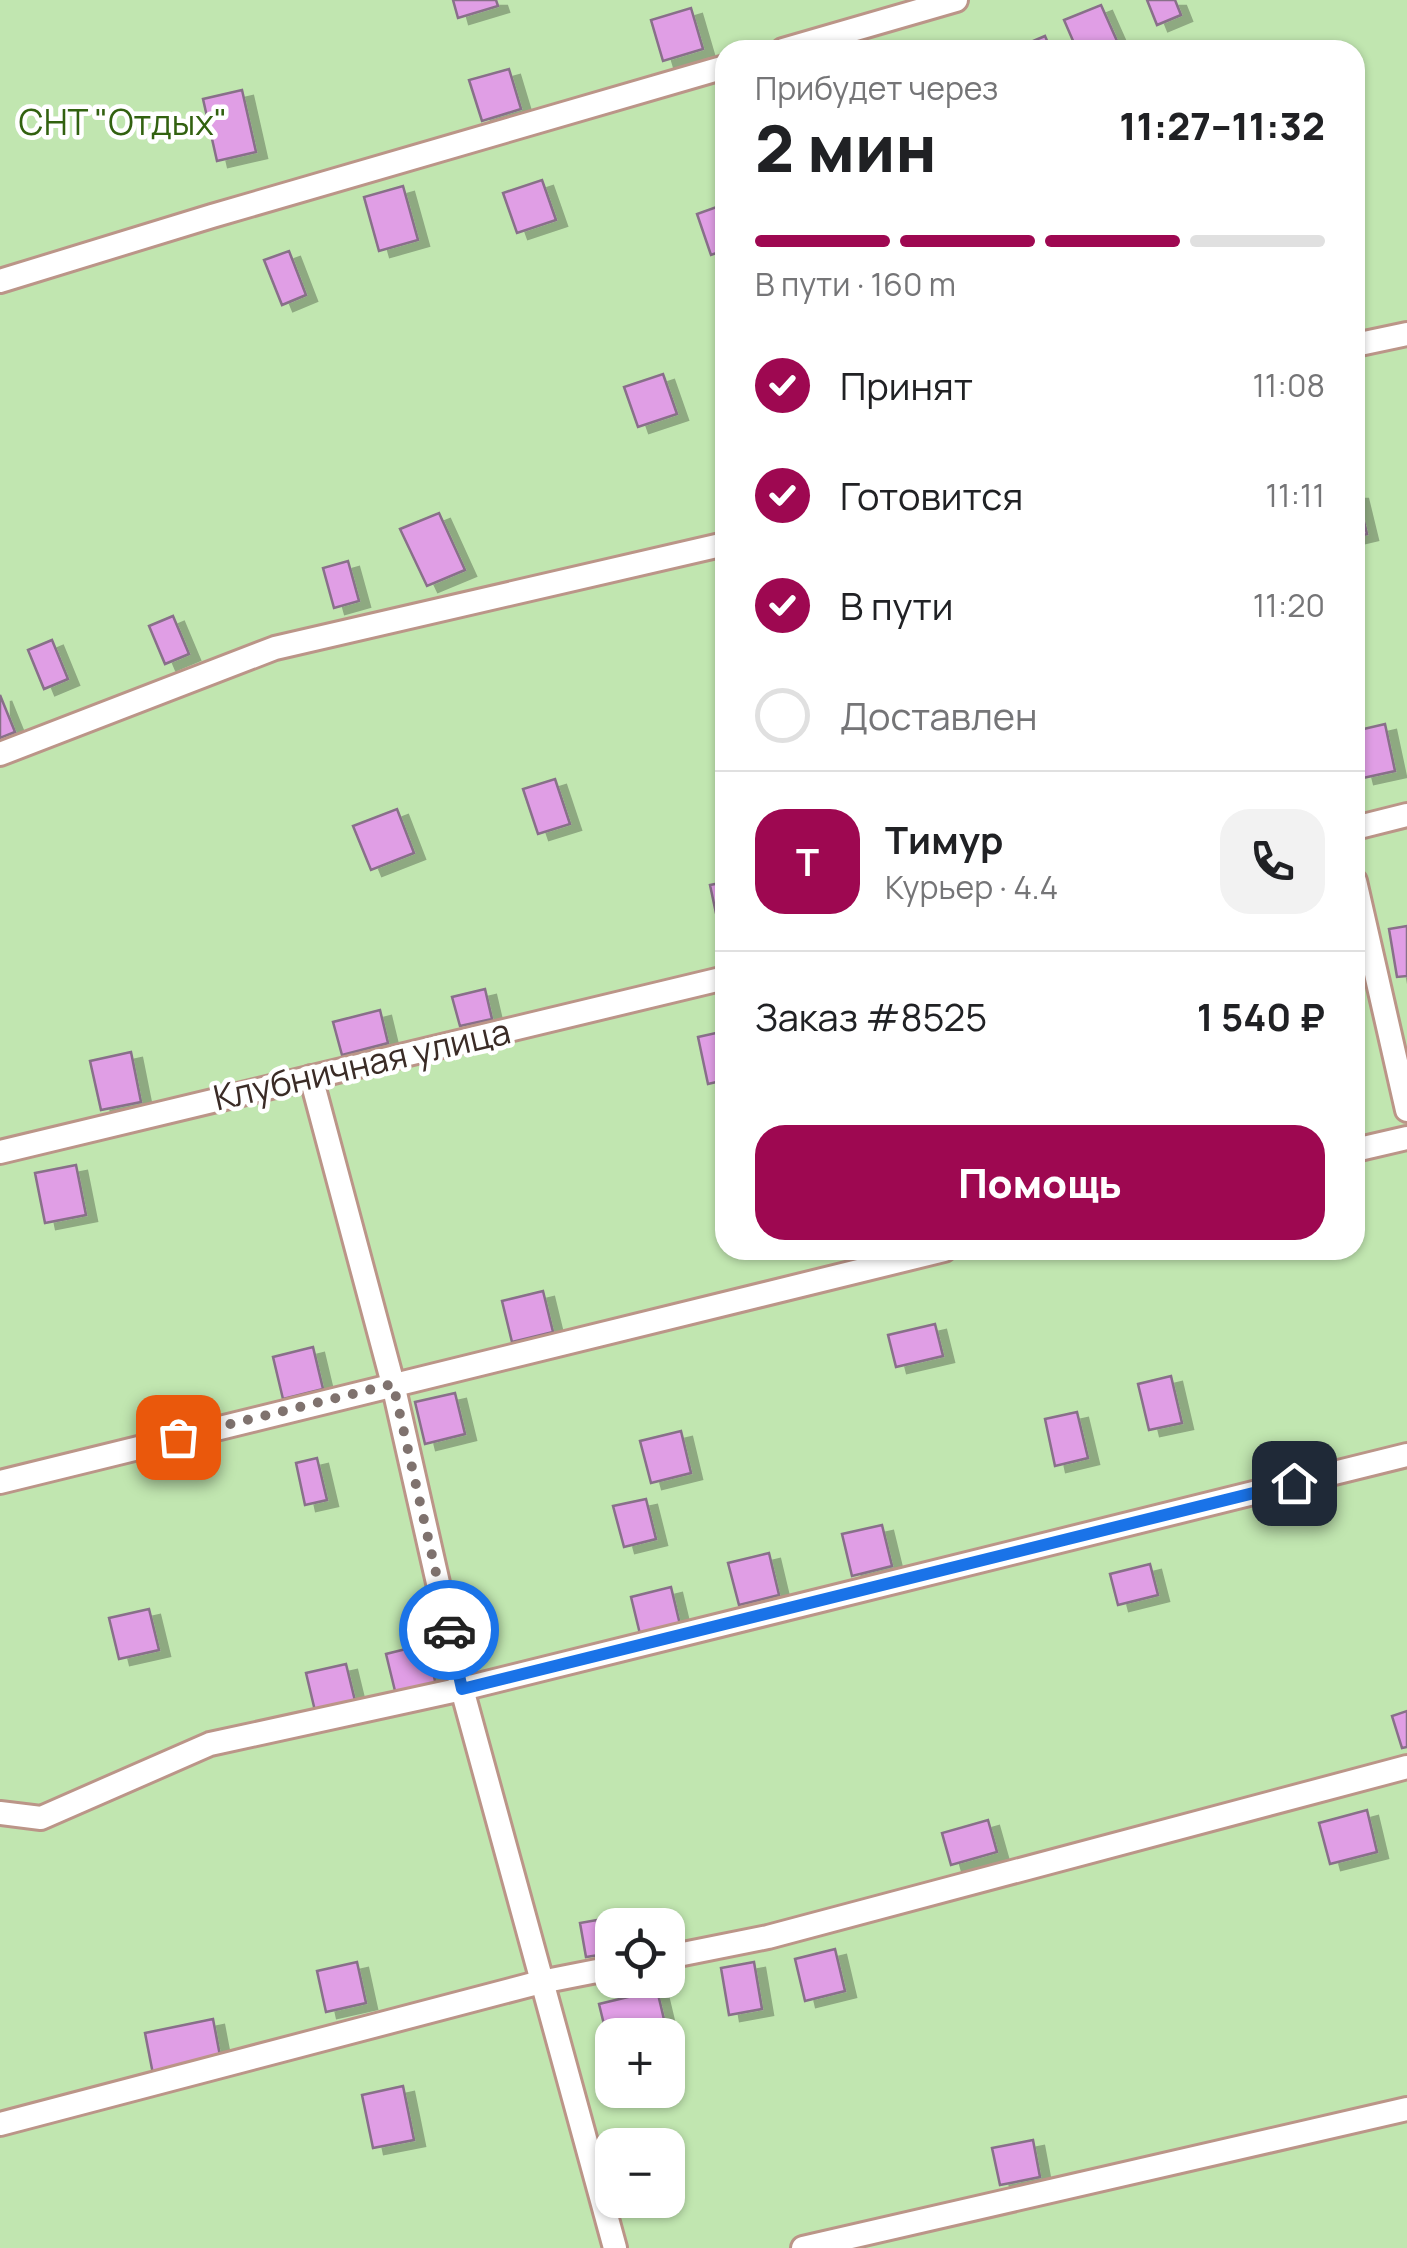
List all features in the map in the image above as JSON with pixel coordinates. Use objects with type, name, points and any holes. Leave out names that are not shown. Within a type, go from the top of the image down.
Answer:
[{"type":"lane","points":[[818,40],[956,0]]},
{"type":"lane","points":[[0,281],[715,70]]},
{"type":"lane","points":[[1365,343],[1407,334]]},
{"type":"lane","points":[[0,754],[275,648],[715,546]]},
{"type":"lane","points":[[1365,826],[1407,815]]},
{"type":"lane","points":[[1365,925],[1407,1110]]},
{"type":"lane","name":"Клубничная улица","points":[[0,1152],[715,980]]},
{"type":"lane","points":[[311,1077],[393,1384],[462,1689],[615,2248]]},
{"type":"lane","points":[[1365,1148],[1407,1138]]},
{"type":"lane","points":[[0,1482],[903,1260]]},
{"type":"lane","points":[[0,1813],[41,1818],[210,1744],[462,1689],[1407,1455]]},
{"type":"lane","points":[[685,1954],[768,1937],[1407,1767]]},
{"type":"lane","points":[[0,2124],[541,1982],[595,1971]]},
{"type":"lane","points":[[803,2248],[1407,2109]]},
{"type":"green space","name":"СНТ \"Отдых\"","points":[[0,0],[1407,0],[1407,2248],[0,2248]]},
{"type":"building","points":[[453,0],[496,0],[498,6],[458,18]]},
{"type":"building","points":[[1147,0],[1175,0],[1181,15],[1157,25]]},
{"type":"building","points":[[1101,5],[1117,40],[1073,40],[1064,20]]},
{"type":"building","points":[[691,8],[703,49],[663,61],[651,20]]},
{"type":"building","points":[[509,69],[521,109],[482,121],[469,80]]},
{"type":"building","points":[[242,90],[256,152],[217,161],[203,99]]},
{"type":"building","points":[[542,180],[556,220],[517,233],[503,193]]},
{"type":"building","points":[[403,186],[418,240],[379,251],[364,197]]},
{"type":"building","points":[[715,208],[715,254],[711,255],[697,214]]},
{"type":"building","points":[[289,251],[306,295],[282,305],[264,260]]},
{"type":"building","points":[[663,374],[677,414],[638,427],[624,387]]},
{"type":"building","points":[[439,513],[465,570],[427,586],[400,529]]},
{"type":"building","points":[[348,561],[359,601],[334,608],[323,568]]},
{"type":"building","points":[[173,616],[189,654],[165,664],[149,626]]},
{"type":"building","points":[[52,640],[68,679],[44,689],[28,650]]},
{"type":"building","points":[[0,695],[15,732],[0,738]]},
{"type":"building","points":[[1385,724],[1395,771],[1365,778],[1365,729]]},
{"type":"building","points":[[555,779],[570,824],[538,834],[523,789]]},
{"type":"building","points":[[397,809],[414,853],[371,870],[353,826]]},
{"type":"building","points":[[1407,926],[1407,976],[1397,977],[1389,929]]},
{"type":"building","points":[[485,989],[492,1019],[460,1026],[452,997]]},
{"type":"building","points":[[380,1010],[388,1043],[342,1055],[333,1022]]},
{"type":"building","points":[[715,1033],[715,1082],[708,1084],[698,1037]]},
{"type":"building","points":[[131,1052],[141,1102],[101,1110],[90,1061]]},
{"type":"building","points":[[76,1165],[86,1215],[45,1223],[35,1173]]},
{"type":"building","points":[[543,1291],[553,1332],[512,1342],[502,1301]]},
{"type":"building","points":[[935,1324],[943,1356],[896,1367],[888,1335]]},
{"type":"building","points":[[313,1347],[323,1389],[283,1399],[273,1357]]},
{"type":"building","points":[[1171,1376],[1182,1423],[1149,1430],[1138,1384]]},
{"type":"building","points":[[455,1393],[465,1434],[425,1444],[415,1402]]},
{"type":"building","points":[[1077,1412],[1088,1458],[1055,1466],[1045,1419]]},
{"type":"building","points":[[681,1431],[691,1473],[651,1483],[640,1441]]},
{"type":"building","points":[[317,1458],[327,1500],[305,1505],[296,1463]]},
{"type":"building","points":[[646,1499],[656,1539],[624,1547],[613,1506]]},
{"type":"building","points":[[882,1525],[892,1566],[852,1576],[842,1534]]},
{"type":"building","points":[[769,1553],[779,1595],[739,1605],[728,1563]]},
{"type":"building","points":[[1150,1564],[1158,1595],[1118,1605],[1110,1574]]},
{"type":"building","points":[[671,1587],[681,1629],[641,1638],[631,1597]]},
{"type":"building","points":[[149,1609],[159,1650],[119,1659],[109,1618]]},
{"type":"building","points":[[426,1644],[436,1685],[396,1695],[386,1654]]},
{"type":"building","points":[[346,1664],[356,1705],[316,1715],[306,1673]]},
{"type":"building","points":[[1407,1711],[1407,1747],[1402,1748],[1392,1716]]},
{"type":"building","points":[[1367,1810],[1377,1852],[1330,1864],[1319,1823]]},
{"type":"building","points":[[988,1820],[997,1852],[951,1865],[942,1833]]},
{"type":"building","points":[[595,1920],[595,1956],[586,1957],[580,1923]]},
{"type":"building","points":[[835,1949],[845,1991],[805,2001],[795,1959]]},
{"type":"building","points":[[357,1962],[366,2003],[326,2012],[317,1971]]},
{"type":"building","points":[[754,1962],[762,2009],[729,2015],[721,1968]]},
{"type":"building","points":[[624,1998],[659,1998],[664,2018],[602,2018],[599,2004]]},
{"type":"building","points":[[213,2019],[221,2061],[153,2074],[145,2033]]},
{"type":"building","points":[[403,2086],[414,2140],[373,2148],[362,2095]]},
{"type":"building","points":[[1033,2140],[1040,2177],[1000,2185],[992,2148]]},
{"type":"way so far","points":[[178,1437],[393,1384],[449,1630]]},
{"type":"route","points":[[449,1630],[462,1689],[1294,1483]]}]
